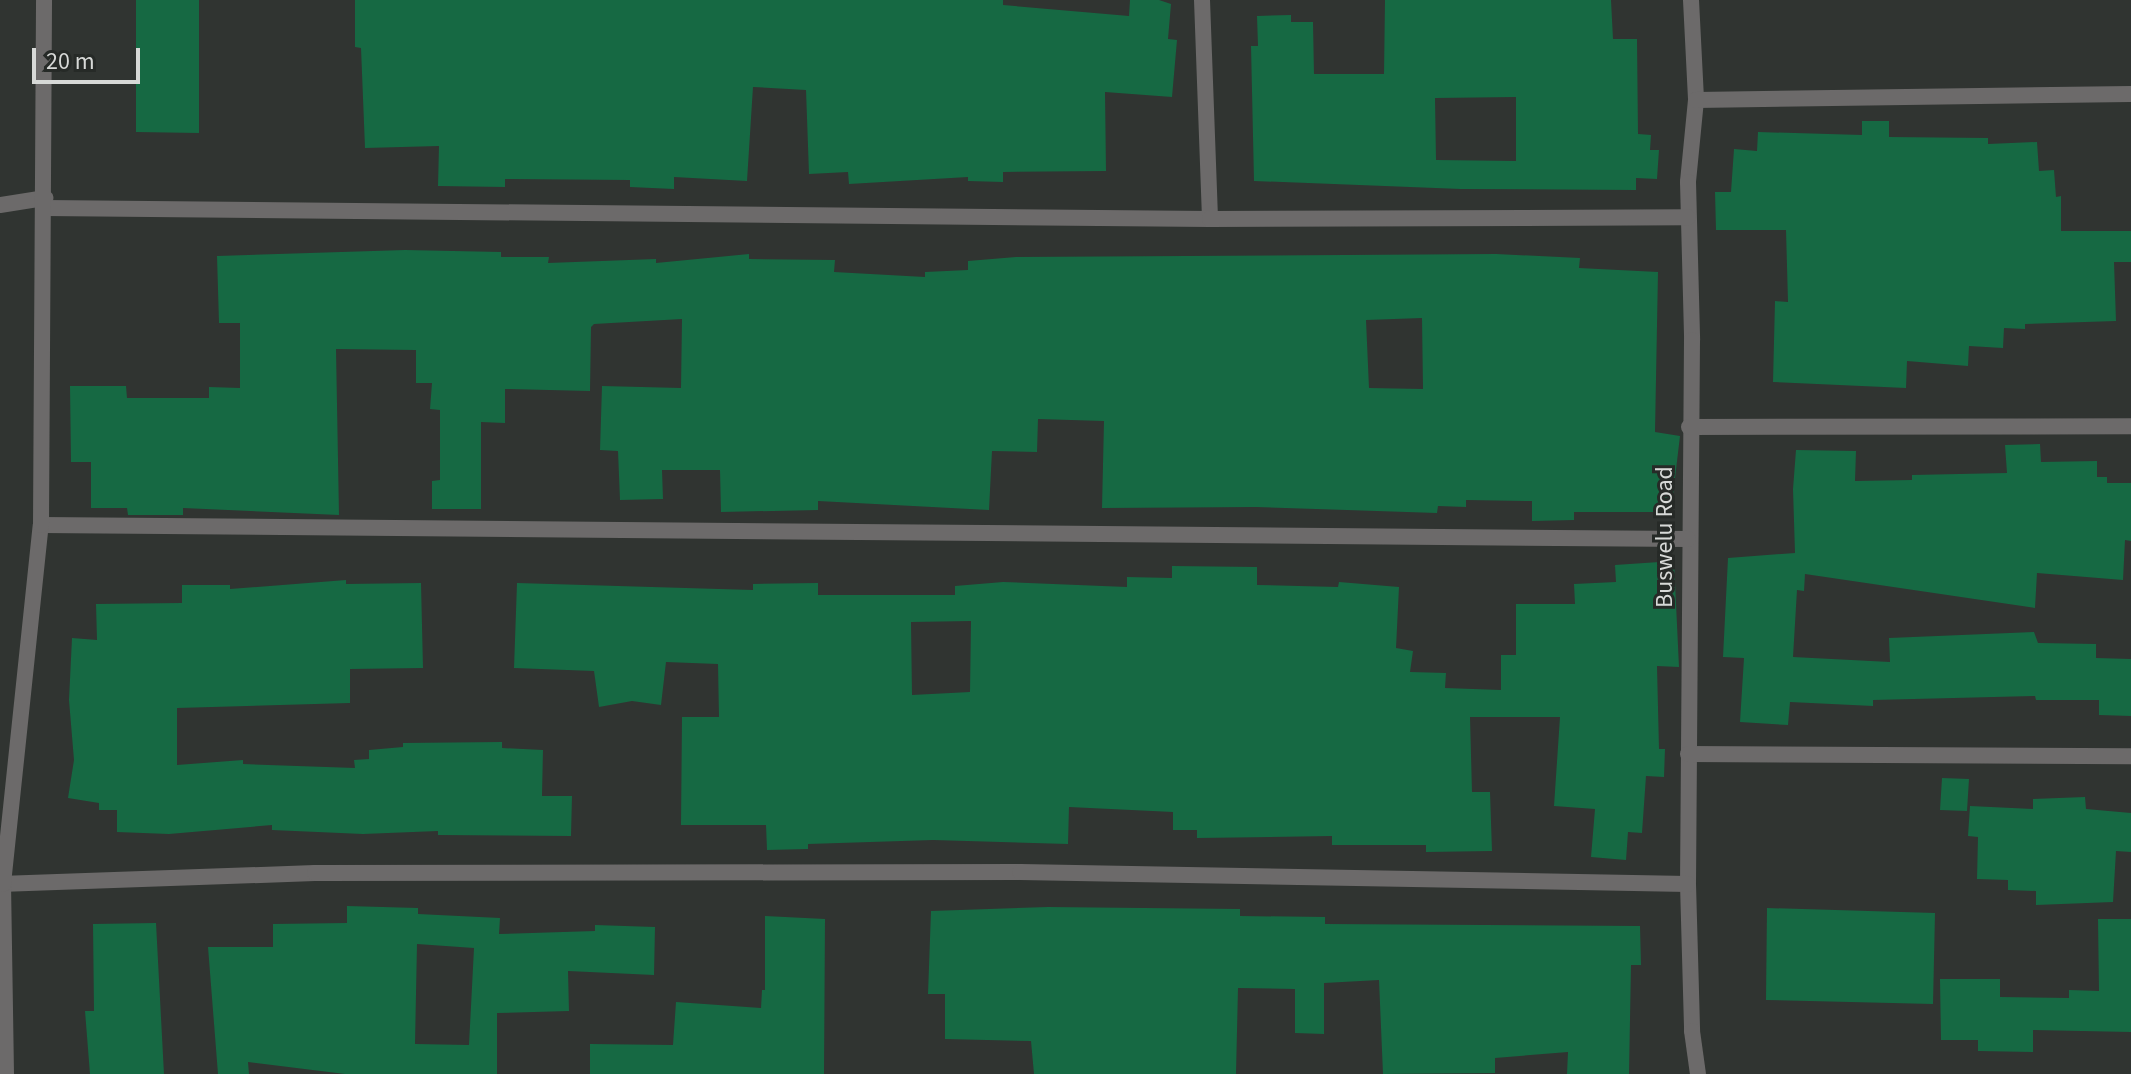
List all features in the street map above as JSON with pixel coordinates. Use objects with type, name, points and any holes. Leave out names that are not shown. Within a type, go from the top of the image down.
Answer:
[{"type":"street","points":[[6,1074],[2,884],[41,525],[44,0]]},
{"type":"street","points":[[1202,0],[1210,219]]},
{"type":"street","name":"Buswelu Road","points":[[1691,0],[1696,100],[1688,217],[1692,340],[1688,539],[1688,884],[1692,1031],[1698,1074]]},
{"type":"street","points":[[1696,100],[2131,94]]},
{"type":"street","points":[[0,205],[45,203],[1210,219],[1688,217]]},
{"type":"street","points":[[1689,427],[2131,426]]},
{"type":"street","points":[[41,525],[1688,539]]},
{"type":"street","points":[[1688,754],[2131,756]]},
{"type":"street","points":[[2,884],[315,873],[1020,872],[1688,884]]},
{"type":"building","points":[[136,0],[199,0],[199,133],[136,132]]},
{"type":"building","points":[[355,0],[1003,0],[1003,5],[1129,16],[1130,0],[1159,0],[1171,4],[1168,39],[1177,40],[1172,97],[1105,92],[1106,171],[1003,172],[1003,182],[968,181],[968,177],[849,184],[848,172],[809,174],[806,90],[753,87],[747,181],[674,177],[674,189],[630,187],[630,180],[505,179],[505,187],[438,186],[439,146],[365,148],[361,48],[355,47]]},
{"type":"building","points":[[1385,0],[1611,0],[1613,39],[1637,39],[1638,134],[1651,135],[1650,150],[1659,150],[1657,179],[1636,178],[1636,190],[1461,189],[1254,181],[1251,46],[1258,46],[1257,16],[1291,15],[1291,22],[1313,22],[1314,74],[1384,74]],"holes":[[[1516,97],[1516,161],[1436,160],[1435,98]]]},
{"type":"building","points":[[1862,121],[1889,121],[1889,137],[1988,138],[1988,144],[2037,142],[2039,171],[2054,170],[2056,197],[2061,196],[2061,231],[2131,231],[2131,262],[2114,262],[2116,321],[2025,324],[2025,329],[2004,328],[2003,348],[1969,346],[1968,366],[1907,361],[1906,388],[1773,382],[1775,301],[1788,302],[1786,230],[1716,230],[1715,192],[1731,192],[1734,149],[1757,151],[1758,132],[1862,135]]},
{"type":"building","points":[[405,250],[501,252],[501,257],[549,257],[548,263],[656,259],[656,263],[749,254],[749,259],[835,260],[834,272],[925,277],[925,272],[968,270],[968,261],[1016,257],[1496,254],[1580,258],[1579,268],[1658,272],[1655,432],[1680,436],[1671,512],[1574,512],[1574,520],[1532,521],[1532,501],[1466,500],[1466,507],[1438,506],[1437,513],[1256,507],[1102,508],[1104,421],[1038,419],[1037,452],[992,451],[989,510],[818,501],[818,510],[721,512],[720,470],[662,470],[663,499],[620,500],[618,451],[600,450],[602,386],[681,388],[682,319],[594,324],[591,327],[590,391],[505,389],[505,423],[481,422],[481,509],[432,509],[432,481],[440,480],[440,410],[430,409],[432,383],[416,383],[416,350],[336,349],[339,515],[183,508],[183,515],[128,515],[127,508],[91,508],[91,462],[71,462],[70,386],[126,386],[127,398],[209,398],[209,387],[240,388],[240,323],[219,323],[217,256]],"holes":[[[1422,318],[1423,389],[1369,388],[1366,320]]]},
{"type":"building","points":[[2040,444],[2041,462],[2097,461],[2097,477],[2107,477],[2107,483],[2131,483],[2131,541],[2125,540],[2123,580],[2037,573],[2035,608],[1805,574],[1804,591],[1797,590],[1793,657],[1890,662],[1889,638],[2034,632],[2038,643],[2096,644],[2096,658],[2131,659],[2131,716],[2099,715],[2099,700],[2036,700],[2035,696],[1873,700],[1873,706],[1790,702],[1788,725],[1740,722],[1744,658],[1723,657],[1728,558],[1795,553],[1793,489],[1796,450],[1856,451],[1855,481],[1912,480],[1912,475],[2007,473],[2005,445]]},
{"type":"building","points":[[1674,561],[1679,667],[1657,666],[1659,749],[1665,749],[1664,777],[1646,776],[1642,833],[1628,832],[1626,860],[1591,857],[1595,809],[1554,806],[1560,717],[1470,717],[1472,792],[1490,792],[1492,851],[1426,852],[1426,845],[1332,845],[1332,836],[1197,838],[1197,830],[1173,830],[1173,812],[1069,807],[1068,844],[933,840],[808,844],[808,849],[767,850],[766,825],[681,825],[682,717],[719,717],[718,664],[666,662],[661,705],[632,701],[599,707],[594,671],[514,668],[517,583],[753,590],[753,584],[818,583],[818,595],[955,595],[955,586],[1003,582],[1127,587],[1127,577],[1172,578],[1172,566],[1257,567],[1257,585],[1338,587],[1339,582],[1399,587],[1396,648],[1413,651],[1410,672],[1446,673],[1445,688],[1501,690],[1501,655],[1516,655],[1516,604],[1575,604],[1574,584],[1616,582],[1615,565]],"holes":[[[971,621],[970,692],[912,695],[911,622]]]},
{"type":"building","points":[[346,580],[346,584],[421,583],[423,668],[350,669],[350,703],[177,708],[177,765],[243,760],[243,764],[355,768],[354,760],[369,759],[369,750],[403,747],[403,743],[502,742],[502,748],[543,750],[542,796],[572,796],[571,836],[438,835],[438,831],[363,834],[272,830],[272,825],[169,834],[117,832],[117,810],[99,810],[99,803],[68,798],[74,760],[69,700],[72,638],[97,640],[96,604],[182,603],[182,585],[230,585],[230,589]]},
{"type":"building","points":[[1942,778],[1969,779],[1967,811],[1940,810]]},
{"type":"building","points":[[2085,797],[2086,809],[2131,813],[2131,852],[2116,851],[2113,902],[2036,905],[2036,891],[2008,890],[2008,880],[1977,879],[1978,837],[1968,836],[1970,806],[2033,809],[2033,799]]},
{"type":"building","points":[[347,906],[418,908],[418,914],[500,918],[499,934],[595,931],[595,925],[655,927],[654,975],[568,971],[569,1011],[497,1013],[497,1074],[345,1074],[248,1062],[249,1074],[218,1074],[208,947],[273,947],[273,924],[347,923]],"holes":[[[417,944],[474,948],[469,1045],[415,1044]]]},
{"type":"building","points":[[1048,907],[1240,909],[1240,916],[1325,917],[1325,924],[1640,926],[1641,965],[1631,965],[1629,1074],[1567,1074],[1568,1052],[1495,1058],[1495,1073],[1383,1074],[1379,980],[1324,983],[1324,1034],[1295,1033],[1295,989],[1238,988],[1236,1074],[1034,1074],[1031,1041],[945,1039],[945,994],[928,994],[931,911]]},
{"type":"building","points":[[1767,908],[1935,913],[1933,1004],[1766,1000]]},
{"type":"building","points":[[765,916],[825,919],[824,1074],[590,1074],[590,1044],[673,1045],[676,1002],[761,1008],[762,990],[765,990]]},
{"type":"building","points":[[2098,919],[2131,919],[2131,1032],[2033,1030],[2033,1052],[1978,1051],[1978,1040],[1941,1040],[1940,979],[2000,979],[2000,997],[2069,998],[2069,990],[2099,991]]},
{"type":"building","points":[[156,923],[164,1074],[90,1074],[85,1011],[94,1011],[93,924]]}]
